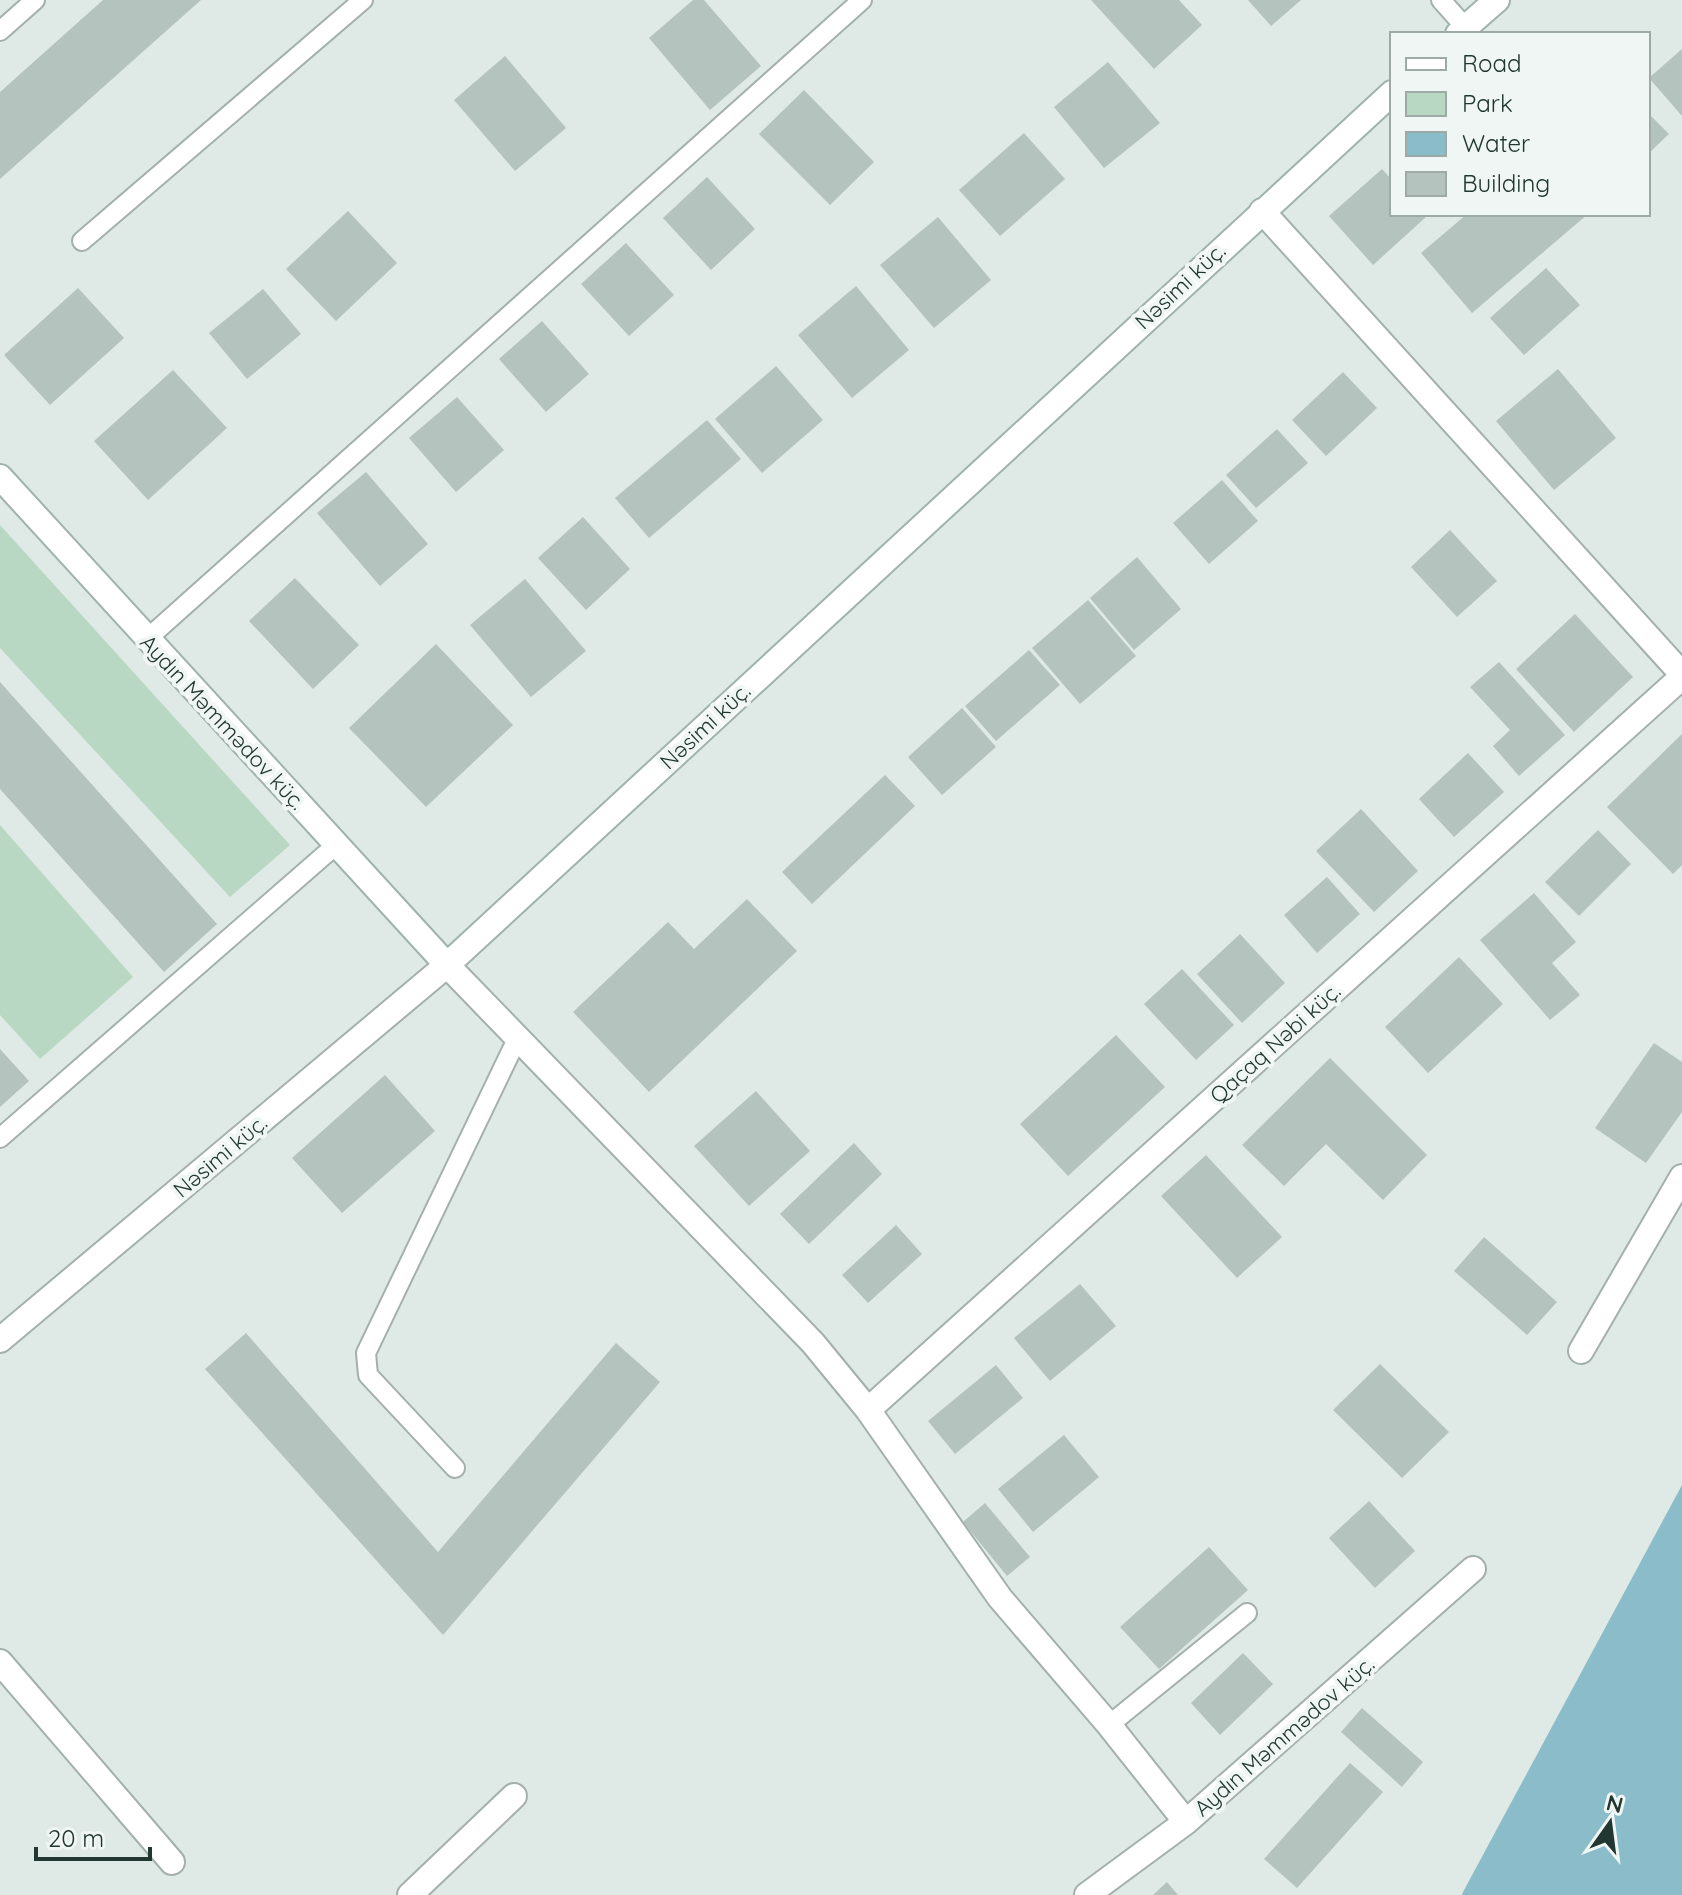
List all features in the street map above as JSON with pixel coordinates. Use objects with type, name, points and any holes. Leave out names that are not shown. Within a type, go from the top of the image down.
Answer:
[{"type":"street","points":[[1461,30],[1497,0]]},
{"type":"street","name":"Nəsimi küç.","points":[[0,1340],[447,965],[1390,95]]},
{"type":"street","points":[[1262,211],[1682,675]]},
{"type":"street","name":"Aydın Məmmədov küç.","points":[[0,477],[447,965],[813,1343],[868,1410],[1000,1598],[1109,1725],[1186,1822]]},
{"type":"street","name":"Qaçaq Nəbi küç.","points":[[868,1410],[1682,675]]},
{"type":"street","points":[[1581,1351],[1682,1177]]},
{"type":"street","name":"Aydın Məmmədov küç.","points":[[1087,1895],[1186,1822],[1473,1569]]},
{"type":"street","points":[[0,1662],[172,1862]]},
{"type":"street","points":[[410,1895],[514,1796]]},
{"type":"lane","points":[[0,31],[35,0]]},
{"type":"lane","points":[[82,241],[363,0]]},
{"type":"lane","points":[[147,639],[862,0]]},
{"type":"lane","points":[[1441,0],[1461,30]]},
{"type":"lane","points":[[0,1138],[336,845]]},
{"type":"lane","points":[[455,1468],[368,1375],[366,1353],[518,1037]]},
{"type":"lane","points":[[1109,1725],[1247,1613]]},
{"type":"green space","points":[[0,525],[290,845],[230,897],[0,648]]},
{"type":"green space","points":[[0,825],[133,977],[40,1059],[0,1015]]},
{"type":"water","points":[[1682,1485],[1682,1895],[1462,1895],[1463,1892]]},
{"type":"building","points":[[103,0],[201,0],[0,179],[0,92]]},
{"type":"building","points":[[693,0],[704,0],[761,66],[710,110],[649,38]]},
{"type":"building","points":[[1091,0],[1179,0],[1202,25],[1154,69]]},
{"type":"building","points":[[1248,0],[1301,0],[1271,26]]},
{"type":"building","points":[[1682,49],[1682,116],[1650,79]]},
{"type":"building","points":[[505,56],[566,128],[515,171],[454,100]]},
{"type":"building","points":[[1108,62],[1160,123],[1104,168],[1054,107]]},
{"type":"building","points":[[804,90],[874,162],[830,205],[759,134]]},
{"type":"building","points":[[1650,115],[1669,134],[1650,152]]},
{"type":"building","points":[[1024,133],[1065,179],[1000,236],[959,190]]},
{"type":"building","points":[[1382,169],[1390,178],[1390,216],[1426,217],[1373,265],[1329,216]]},
{"type":"building","points":[[707,177],[755,229],[711,270],[663,218]]},
{"type":"building","points":[[348,211],[397,263],[336,321],[286,269]]},
{"type":"building","points":[[1465,216],[1586,216],[1472,313],[1421,253]]},
{"type":"building","points":[[938,217],[991,280],[934,328],[880,265]]},
{"type":"building","points":[[626,243],[674,295],[629,336],[581,284]]},
{"type":"building","points":[[1546,268],[1580,305],[1524,355],[1490,318]]},
{"type":"building","points":[[856,286],[909,350],[852,398],[798,335]]},
{"type":"building","points":[[78,288],[124,338],[50,405],[4,355]]},
{"type":"building","points":[[263,289],[301,334],[247,379],[209,333]]},
{"type":"building","points":[[542,321],[589,374],[546,412],[499,359]]},
{"type":"building","points":[[776,366],[823,420],[762,473],[715,419]]},
{"type":"building","points":[[1558,369],[1616,438],[1554,490],[1496,421]]},
{"type":"building","points":[[173,370],[227,428],[148,500],[94,441]]},
{"type":"building","points":[[1343,372],[1377,408],[1326,456],[1292,420]]},
{"type":"building","points":[[457,397],[504,450],[456,492],[409,438]]},
{"type":"building","points":[[707,420],[741,459],[649,538],[615,498]]},
{"type":"building","points":[[1277,429],[1308,463],[1256,508],[1226,475]]},
{"type":"building","points":[[366,472],[428,544],[380,586],[317,513]]},
{"type":"building","points":[[1222,480],[1258,521],[1209,564],[1173,523]]},
{"type":"building","points":[[583,517],[630,569],[586,610],[538,558]]},
{"type":"building","points":[[1450,530],[1497,581],[1457,617],[1411,567]]},
{"type":"building","points":[[1137,557],[1181,609],[1134,650],[1090,598]]},
{"type":"building","points":[[295,578],[359,645],[313,689],[249,621]]},
{"type":"building","points":[[525,579],[586,651],[531,697],[470,625]]},
{"type":"building","points":[[1088,600],[1136,656],[1080,704],[1032,648]]},
{"type":"building","points":[[1575,614],[1633,677],[1574,732],[1516,669]]},
{"type":"building","points":[[436,644],[513,725],[426,807],[349,728]]},
{"type":"building","points":[[1029,650],[1060,685],[996,741],[965,706]]},
{"type":"building","points":[[1499,662],[1565,735],[1519,776],[1493,746],[1510,730],[1470,687]]},
{"type":"building","points":[[0,682],[217,924],[164,972],[0,789]]},
{"type":"building","points":[[962,708],[996,747],[942,795],[908,757]]},
{"type":"building","points":[[1682,734],[1682,865],[1673,874],[1607,807]]},
{"type":"building","points":[[1468,753],[1504,792],[1454,837],[1419,799]]},
{"type":"building","points":[[885,775],[915,806],[812,904],[782,872]]},
{"type":"building","points":[[1361,809],[1418,871],[1374,912],[1316,851]]},
{"type":"building","points":[[1598,830],[1631,864],[1579,916],[1545,882]]},
{"type":"building","points":[[1327,877],[1360,914],[1317,953],[1284,915]]},
{"type":"building","points":[[1534,893],[1576,942],[1552,963],[1580,995],[1550,1020],[1480,940]]},
{"type":"building","points":[[747,899],[797,951],[649,1092],[573,1012],[668,922],[694,949]]},
{"type":"building","points":[[1240,934],[1285,983],[1242,1023],[1197,974]]},
{"type":"building","points":[[1459,957],[1503,1004],[1428,1073],[1385,1027]]},
{"type":"building","points":[[1182,969],[1234,1025],[1196,1060],[1144,1004]]},
{"type":"building","points":[[1116,1035],[1165,1087],[1068,1176],[1020,1124]]},
{"type":"building","points":[[1654,1043],[1682,1062],[1682,1112],[1646,1163],[1595,1128]]},
{"type":"building","points":[[0,1049],[29,1081],[0,1107]]},
{"type":"building","points":[[1330,1058],[1427,1155],[1383,1200],[1326,1144],[1284,1186],[1242,1145]]},
{"type":"building","points":[[385,1075],[435,1131],[342,1213],[292,1158]]},
{"type":"building","points":[[756,1091],[810,1151],[749,1206],[694,1146]]},
{"type":"building","points":[[854,1143],[882,1174],[809,1244],[780,1214]]},
{"type":"building","points":[[1206,1155],[1282,1237],[1237,1278],[1161,1196]]},
{"type":"building","points":[[896,1225],[922,1254],[868,1303],[842,1275]]},
{"type":"building","points":[[1484,1237],[1557,1302],[1527,1335],[1454,1271]]},
{"type":"building","points":[[1080,1284],[1116,1326],[1050,1381],[1014,1338]]},
{"type":"building","points":[[246,1333],[438,1552],[616,1343],[660,1382],[443,1635],[205,1369]]},
{"type":"building","points":[[1380,1364],[1449,1432],[1402,1478],[1333,1410]]},
{"type":"building","points":[[996,1365],[1023,1398],[955,1454],[928,1421]]},
{"type":"building","points":[[1064,1435],[1099,1477],[1033,1532],[998,1489]]},
{"type":"building","points":[[1369,1501],[1415,1551],[1375,1588],[1329,1538]]},
{"type":"building","points":[[985,1503],[1030,1557],[1007,1576],[963,1522]]},
{"type":"building","points":[[1209,1547],[1248,1590],[1159,1669],[1120,1627]]},
{"type":"building","points":[[1243,1653],[1273,1684],[1220,1735],[1191,1703]]},
{"type":"building","points":[[1362,1708],[1423,1762],[1402,1787],[1341,1732]]},
{"type":"building","points":[[1350,1763],[1383,1792],[1297,1888],[1264,1859]]},
{"type":"building","points":[[1167,1882],[1178,1895],[1153,1895]]}]
